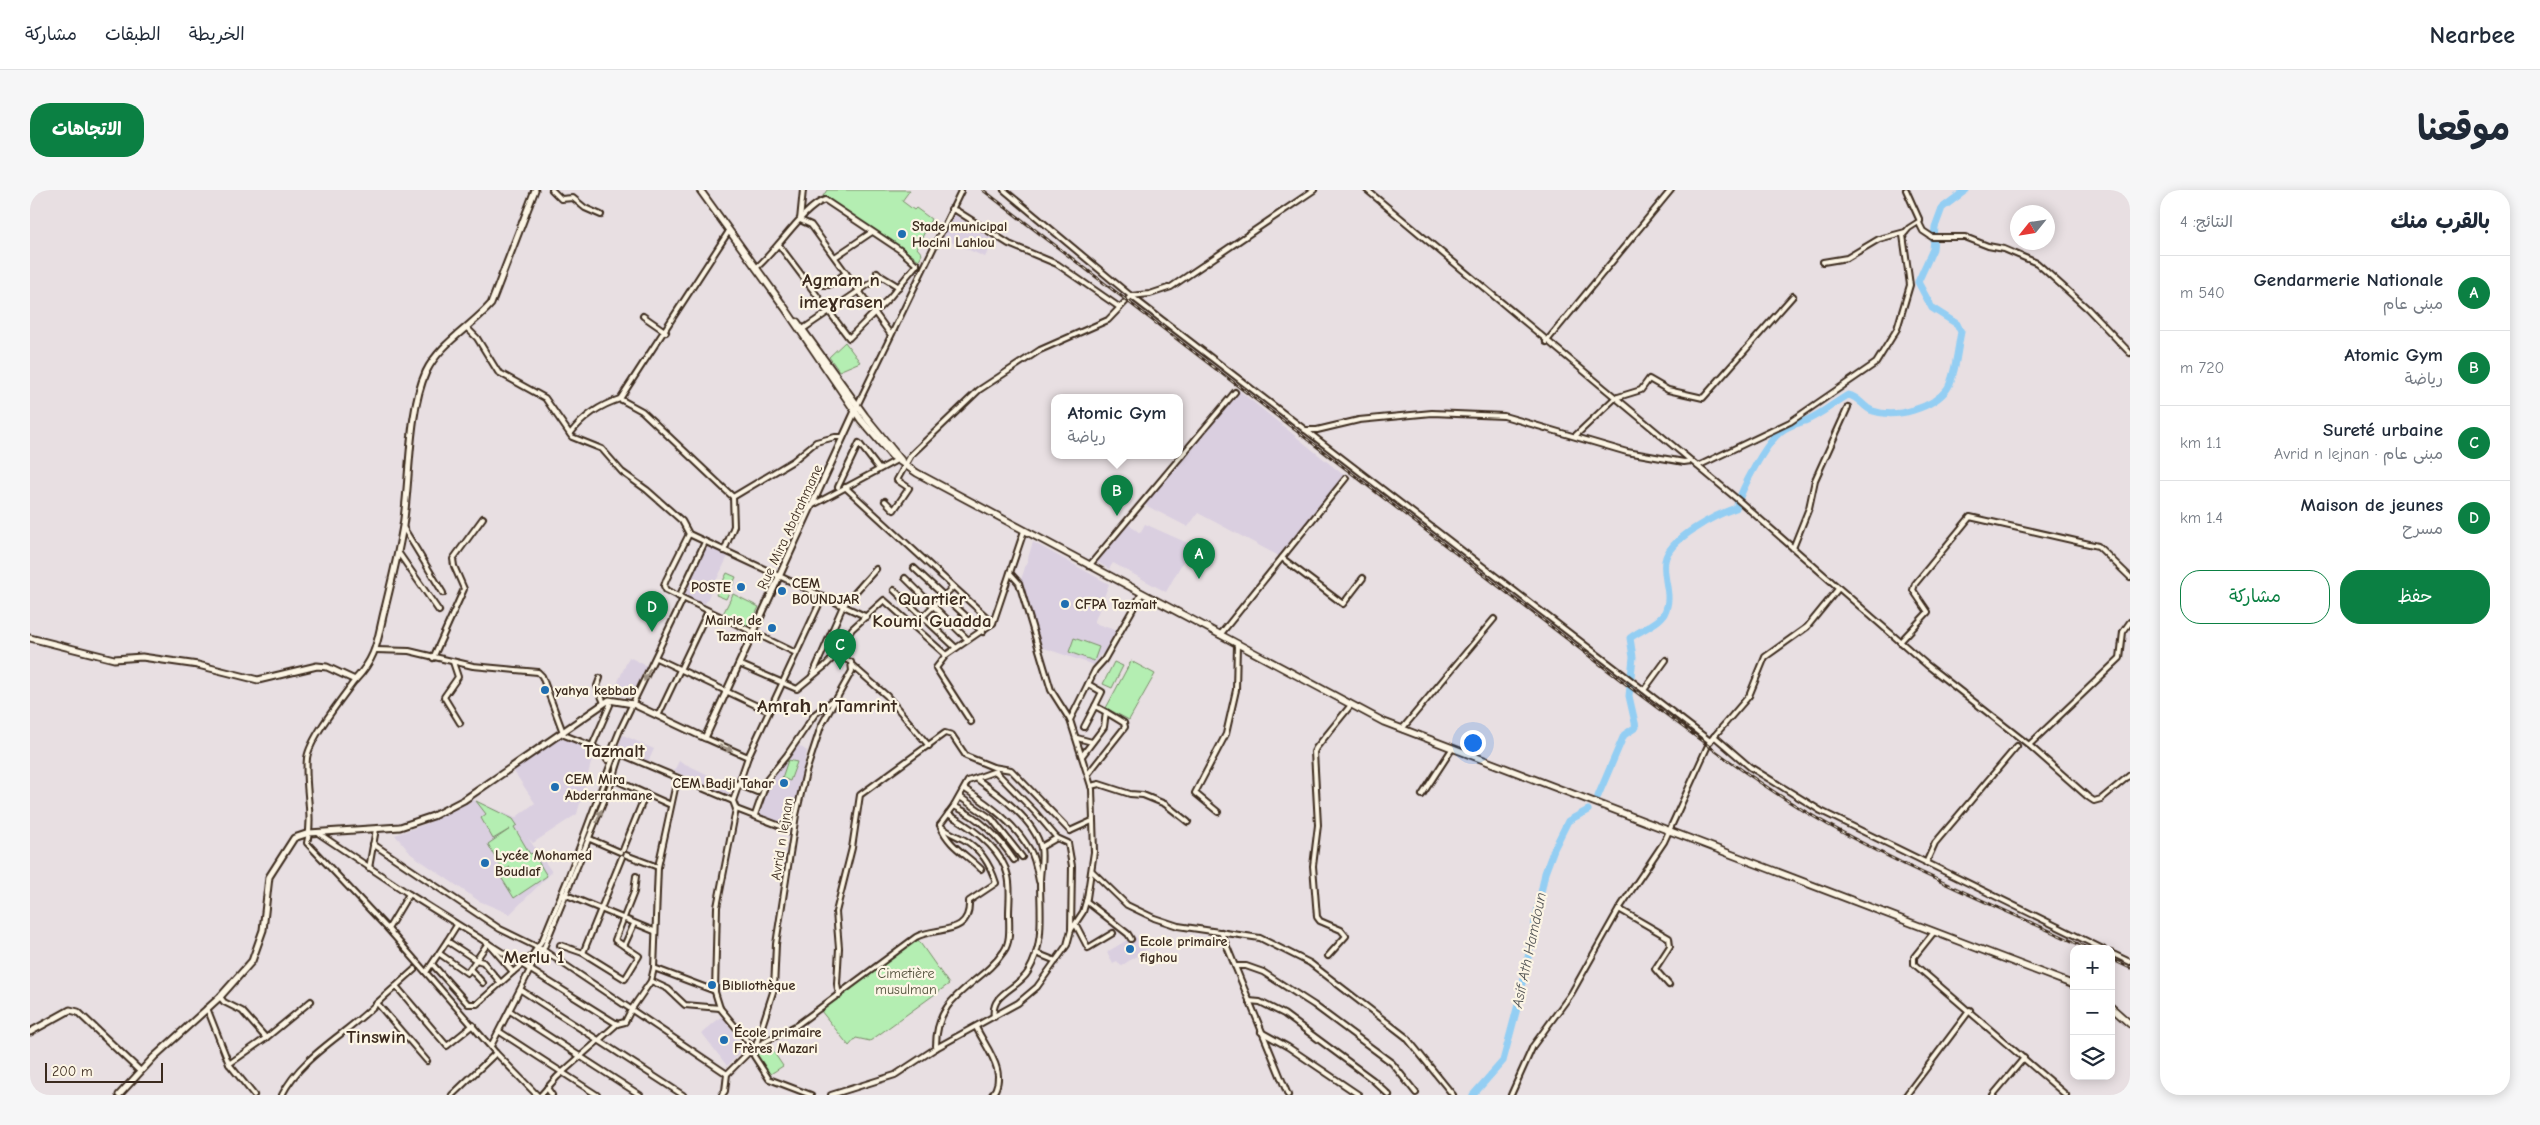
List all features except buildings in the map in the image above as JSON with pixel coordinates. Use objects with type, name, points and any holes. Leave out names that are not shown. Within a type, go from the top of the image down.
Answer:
[{"type":"main road","points":[[30,638],[114,659],[142,657],[198,665],[258,680],[297,669],[329,668],[355,680],[365,670],[376,650],[403,527],[416,413],[426,373],[439,352],[492,304],[535,190]]},
{"type":"main road","points":[[700,190],[856,409],[897,460],[1024,531],[1351,706],[1402,729],[1668,832],[2070,983]]},
{"type":"main road","points":[[785,308],[803,329],[856,409],[906,465]]},
{"type":"main road","name":"Rue Mira Abdrahmane","points":[[705,738],[856,409]]},
{"type":"main road","points":[[119,1095],[140,1071],[220,997],[252,961],[263,930],[269,877],[294,838],[317,832],[400,827],[425,819],[464,800],[606,701],[632,704],[705,738]]},
{"type":"main road","points":[[30,1032],[70,1010],[78,1012],[140,1071]]},
{"type":"main road","points":[[2115,1011],[2130,1024]]},
{"type":"street","points":[[552,190],[561,199],[573,198],[585,208],[601,215]]},
{"type":"street","points":[[800,220],[802,190]]},
{"type":"street","points":[[1004,190],[1130,296],[1710,741]]},
{"type":"street","points":[[886,501],[894,510],[909,488],[897,480],[911,455],[979,390],[1040,350],[1108,320],[1130,296],[1150,294],[1171,287],[1314,190]]},
{"type":"street","points":[[1367,190],[1546,342],[1739,500],[1900,642],[1955,688],[2029,745],[2094,800],[2101,799],[2130,776]]},
{"type":"street","points":[[1546,342],[1671,190]]},
{"type":"street","points":[[1906,190],[1920,218],[1919,223],[1923,231],[1932,237],[1965,237],[1988,246],[2004,249],[2037,263],[2088,309],[2130,353]]},
{"type":"street","points":[[856,409],[960,191]]},
{"type":"street","points":[[756,268],[800,220],[820,201],[825,200],[923,268]]},
{"type":"street","points":[[950,209],[957,210],[1009,244],[1057,264],[1119,307]]},
{"type":"street","points":[[800,220],[811,225],[892,335]]},
{"type":"street","points":[[1823,262],[1847,258],[1879,239],[1905,232],[1919,223]]},
{"type":"street","points":[[570,434],[594,410],[620,399],[666,332],[729,231]]},
{"type":"street","points":[[835,257],[872,232]]},
{"type":"street","points":[[1698,466],[1790,422],[1876,363],[1897,329],[1910,285],[1902,243],[1905,232]]},
{"type":"street","points":[[779,245],[828,312],[850,338],[899,287],[917,264]]},
{"type":"street","points":[[877,272],[899,287]]},
{"type":"street","points":[[824,285],[829,284],[846,273]]},
{"type":"street","points":[[803,329],[881,276]]},
{"type":"street","points":[[1576,436],[1615,398],[1641,390],[1647,381],[1652,379],[1668,390],[1703,398],[1793,296]]},
{"type":"street","points":[[643,316],[666,332]]},
{"type":"street","points":[[467,328],[498,372],[545,398],[570,434],[602,449],[622,472],[647,490],[682,520],[689,534],[866,617]]},
{"type":"street","points":[[1183,454],[1235,392]]},
{"type":"street","points":[[620,399],[642,411],[733,497],[734,526],[724,551]]},
{"type":"street","points":[[1793,548],[1809,508],[1815,480],[1848,407]]},
{"type":"street","points":[[1305,430],[1330,428],[1359,420],[1432,413],[1504,416],[1627,452],[1684,462],[1691,461]]},
{"type":"street","points":[[733,497],[793,461],[816,442],[835,436],[843,437]]},
{"type":"street","points":[[838,487],[860,443],[879,469]]},
{"type":"street","points":[[1090,566],[1179,459]]},
{"type":"street","points":[[811,506],[897,460]]},
{"type":"street","points":[[1220,635],[1346,478]]},
{"type":"street","points":[[845,487],[992,623]]},
{"type":"street","points":[[1900,642],[1928,612],[1913,590],[1915,584],[1970,516],[2098,546],[2130,577]]},
{"type":"street","points":[[434,658],[464,589],[453,559],[484,518]]},
{"type":"street","points":[[403,527],[443,593]]},
{"type":"street","points":[[971,722],[936,668],[946,655],[983,632],[992,623],[1024,531]]},
{"type":"street","points":[[689,534],[664,586],[666,590],[796,653]]},
{"type":"street","points":[[564,894],[632,704],[656,658],[705,542]]},
{"type":"street","points":[[397,550],[439,611]]},
{"type":"street","points":[[1282,558],[1343,604],[1364,578]]},
{"type":"street","points":[[914,568],[983,632]]},
{"type":"street","points":[[811,678],[844,606],[876,569]]},
{"type":"street","points":[[1010,572],[1019,583],[1051,690],[1070,720],[1091,786],[1092,870],[1086,901],[1076,925],[1071,930]]},
{"type":"street","points":[[905,578],[968,640]]},
{"type":"street","points":[[913,626],[952,587]]},
{"type":"street","points":[[1511,1095],[1520,1078],[1525,1060],[1571,994],[1619,909],[1652,862],[1710,741],[1749,696],[1765,657],[1807,626],[1838,589]]},
{"type":"street","points":[[894,590],[956,648]]},
{"type":"street","points":[[1070,720],[1088,684],[1142,593]]},
{"type":"street","points":[[810,1095],[769,1079],[754,1056],[755,1046],[720,1008],[715,992],[718,907],[736,809],[733,801],[737,784],[768,711],[823,596]]},
{"type":"street","points":[[739,664],[797,689],[836,655],[852,629],[884,600],[946,655]]},
{"type":"street","points":[[658,716],[708,611]]},
{"type":"street","points":[[1402,729],[1494,619]]},
{"type":"street","points":[[2029,745],[2120,658],[2123,632],[2130,622]]},
{"type":"street","points":[[1218,812],[1196,793],[1226,734],[1236,690],[1237,644]]},
{"type":"street","points":[[376,650],[409,652],[452,662],[538,672],[542,676],[564,735],[592,746],[605,754],[621,754],[733,801]]},
{"type":"street","points":[[836,655],[850,661],[886,696],[929,746]]},
{"type":"street","points":[[656,658],[768,711]]},
{"type":"street","points":[[1644,690],[1666,660]]},
{"type":"street","points":[[452,662],[458,676],[444,697],[460,723]]},
{"type":"street","name":"Avrid n lejnan","points":[[755,1046],[774,989],[776,944],[796,815],[809,759],[828,711],[852,671],[853,666]]},
{"type":"street","points":[[592,746],[610,705],[597,686],[600,678]]},
{"type":"street","points":[[355,680],[325,723],[307,758],[309,833],[307,843],[427,971],[496,1053],[539,1095],[616,1024],[625,1022],[651,981],[654,968],[658,867],[677,779]]},
{"type":"street","points":[[1084,727],[1102,692],[1088,684]]},
{"type":"street","points":[[737,784],[757,792],[821,708],[834,700]]},
{"type":"street","points":[[1088,774],[1125,727],[1124,723],[1095,706]]},
{"type":"street","points":[[1328,956],[1346,936],[1341,930],[1320,921],[1317,916],[1313,876],[1318,825],[1314,752],[1351,706]]},
{"type":"street","points":[[821,708],[828,711]]},
{"type":"street","points":[[1082,756],[1104,727],[1106,712]]},
{"type":"street","points":[[840,995],[837,984],[839,948],[836,912],[852,848],[860,796],[948,732],[966,756],[1011,770],[1064,827],[1070,831]]},
{"type":"street","points":[[1714,736],[1750,768],[1821,811],[2095,945]]},
{"type":"street","points":[[705,738],[748,757]]},
{"type":"street","points":[[1077,738],[1092,742]]},
{"type":"street","points":[[1926,863],[1935,843],[2017,746]]},
{"type":"street","points":[[1422,795],[1452,749]]},
{"type":"street","points":[[605,754],[607,760],[613,753]]},
{"type":"street","points":[[491,1046],[521,990],[534,957],[540,949],[590,839],[614,779],[621,754]]},
{"type":"street","points":[[940,825],[960,797],[968,781],[996,772],[1002,768]]},
{"type":"street","points":[[996,772],[1035,812],[1056,838],[1068,842]]},
{"type":"street","points":[[614,779],[671,805]]},
{"type":"street","points":[[755,815],[767,779]]},
{"type":"street","points":[[977,779],[1013,807],[1032,831],[1041,847],[1041,922],[1036,953],[1024,978],[996,1000],[993,1006],[994,1017]]},
{"type":"street","points":[[1091,786],[1099,784],[1111,786],[1130,794],[1143,795],[1165,804],[1188,822]]},
{"type":"street","points":[[965,789],[998,812],[1017,833],[1031,852],[1040,885]]},
{"type":"street","points":[[583,953],[646,793]]},
{"type":"street","points":[[960,797],[992,819],[1022,857]]},
{"type":"street","points":[[954,806],[972,815],[991,830],[1014,860]]},
{"type":"street","points":[[736,809],[783,827]]},
{"type":"street","points":[[936,1048],[938,1029],[950,1004],[962,988],[1004,950],[1009,934],[1010,882],[1005,868],[990,846],[979,835],[948,814]]},
{"type":"street","points":[[1070,831],[1092,821]]},
{"type":"street","points":[[725,1094],[727,1074],[755,1046],[788,1031],[926,931],[948,931],[954,928],[965,919],[969,901],[996,883],[992,868],[980,852],[965,840],[944,830],[940,825]]},
{"type":"street","points":[[940,825],[950,844],[968,856],[981,869]]},
{"type":"street","points":[[369,868],[376,828]]},
{"type":"street","points":[[831,1095],[894,1076],[936,1048],[994,1017],[1028,996],[1067,945],[1071,930],[1072,866],[1068,842],[1070,831]]},
{"type":"street","points":[[317,832],[457,925],[523,963],[616,1024]]},
{"type":"street","points":[[1041,847],[1056,838]]},
{"type":"street","points":[[590,839],[658,867]]},
{"type":"street","points":[[373,844],[500,929],[540,949],[727,1074]]},
{"type":"street","points":[[1092,870],[1127,905],[1178,926],[1260,938],[1310,963],[1406,1037],[1453,1095]]},
{"type":"street","points":[[560,945],[583,953],[625,979],[639,956],[614,940],[634,892],[636,876]]},
{"type":"street","points":[[388,929],[409,894]]},
{"type":"street","points":[[564,894],[654,931]]},
{"type":"street","points":[[1086,901],[1128,934],[1131,939]]},
{"type":"street","points":[[1619,909],[1669,938],[1670,946],[1655,969],[1669,985]]},
{"type":"street","points":[[624,946],[634,924]]},
{"type":"street","points":[[427,971],[433,965],[457,925]]},
{"type":"street","points":[[1076,925],[1088,948],[1113,933]]},
{"type":"street","points":[[1221,932],[1288,1095]]},
{"type":"street","points":[[1934,932],[1914,957],[1914,964],[1970,1010],[2066,1095]]},
{"type":"street","points":[[447,941],[476,960],[483,962],[500,982]]},
{"type":"street","points":[[440,954],[468,973],[488,943]]},
{"type":"street","points":[[488,943],[513,972]]},
{"type":"street","points":[[1036,953],[1056,961]]},
{"type":"street","points":[[2115,955],[2130,962]]},
{"type":"street","points":[[433,965],[468,1004],[477,1004],[523,963],[534,957]]},
{"type":"street","points":[[1235,966],[1246,966],[1263,972],[1314,1005],[1392,1063],[1416,1093]]},
{"type":"street","points":[[654,968],[715,992]]},
{"type":"street","points":[[282,1095],[294,1076],[332,1039],[355,1025],[415,969]]},
{"type":"street","points":[[470,969],[482,983]]},
{"type":"street","points":[[651,981],[668,988],[685,1005],[720,1008]]},
{"type":"street","points":[[396,986],[447,1046],[473,1025]]},
{"type":"street","points":[[521,990],[684,1095]]},
{"type":"street","points":[[220,997],[224,1002],[242,1011],[266,1038]]},
{"type":"street","points":[[1249,1001],[1260,1002],[1284,1014],[1373,1080],[1389,1095]]},
{"type":"street","points":[[229,1064],[266,1038],[311,1002]]},
{"type":"street","points":[[377,1003],[427,1061]]},
{"type":"street","points":[[207,1008],[229,1064],[254,1095]]},
{"type":"street","points":[[1907,1094],[1970,1010]]},
{"type":"street","points":[[510,1011],[640,1095]]},
{"type":"street","points":[[976,1027],[999,1074],[997,1089],[992,1095]]},
{"type":"street","points":[[500,1032],[598,1095]]},
{"type":"street","points":[[1261,1032],[1288,1046],[1359,1095]]},
{"type":"street","points":[[452,1095],[496,1053]]},
{"type":"street","points":[[1993,1095],[2024,1058]]},
{"type":"street","points":[[547,1088],[552,1095]]},
{"type":"shaded area","points":[[955,215],[993,240],[985,257],[942,238]]},
{"type":"shaded area","points":[[1236,388],[1346,477],[1281,557],[1198,513],[1188,527],[1145,505],[1181,459],[1183,459],[1183,456]]},
{"type":"shaded area","points":[[1128,524],[1140,533],[1145,524],[1192,545],[1166,592],[1113,563],[1109,569],[1097,562]]},
{"type":"shaded area","name":"CFPA Tazmalt","points":[[1033,542],[1109,584],[1094,623],[1118,631],[1104,656],[1101,654],[1094,665],[1041,647],[1021,580]]},
{"type":"shaded area","points":[[706,544],[729,554],[704,606],[682,596]]},
{"type":"shaded area","points":[[629,657],[647,666],[631,698],[613,693]]},
{"type":"shaded area","points":[[623,735],[654,749],[648,762],[617,748]]},
{"type":"shaded area","name":"Lycée Mohamed Boudiaf","points":[[559,738],[584,745],[593,756],[577,814],[533,843],[528,838],[552,872],[510,914],[479,901],[411,854],[395,835],[426,824],[474,800],[515,818],[535,803],[513,770]]},
{"type":"shaded area","name":"CEM Badji Tahar","points":[[798,745],[807,751],[790,826],[758,815],[765,788]]},
{"type":"shaded area","points":[[679,761],[732,786],[727,796],[674,771]]},
{"type":"shaded area","name":"Ecole primaire fighou","points":[[1134,936],[1139,939],[1140,937],[1152,946],[1121,966],[1117,961],[1113,963],[1107,952]]},
{"type":"shaded area","name":"École primaire Frères Mazari","points":[[722,1016],[745,1048],[727,1066],[702,1033]]},
{"type":"green space","name":"Stade municipal Hocini Lahlou","points":[[827,190],[910,190],[902,201],[931,219],[917,248],[922,254],[919,260],[823,196]]},
{"type":"green space","points":[[845,342],[860,362],[839,371],[829,357]]},
{"type":"green space","points":[[727,573],[736,577],[726,599],[716,595]]},
{"type":"green space","points":[[733,594],[759,607],[749,627],[723,614]]},
{"type":"green space","points":[[1074,638],[1099,647],[1094,661],[1069,652]]},
{"type":"green space","points":[[1131,661],[1155,674],[1129,720],[1106,708]]},
{"type":"green space","points":[[1114,662],[1123,666],[1112,688],[1103,684]]},
{"type":"green space","points":[[788,760],[797,762],[790,781],[782,778]]},
{"type":"green space","points":[[476,801],[513,819],[517,825],[514,827],[530,854],[533,853],[547,876],[514,898],[499,874],[510,867],[503,871],[488,844],[510,829],[493,839],[481,818],[486,814]]},
{"type":"green space","name":"Cimetière musulman","points":[[916,937],[949,984],[870,1041],[856,1038],[849,1046],[821,1011]]},
{"type":"green space","points":[[768,1044],[783,1066],[769,1075],[755,1054]]},
{"type":"waterway","name":"Asif Ath Hamdoun","points":[[1598,796],[1624,735],[1636,727],[1629,696],[1633,657],[1630,638],[1653,624],[1664,614],[1668,600],[1665,561],[1675,544],[1694,528],[1736,508],[1748,479],[1767,447],[1786,428],[1811,418],[1848,395],[1856,398],[1873,411],[1892,414],[1903,413],[1933,402],[1947,389],[1954,370],[1961,332],[1957,324],[1932,308],[1918,282],[1933,249],[1935,227],[1942,208],[1966,190]]},
{"type":"waterway","name":"Asif Ath Hamdoun","points":[[1473,1095],[1503,1061],[1520,997],[1545,873],[1554,849],[1568,821],[1588,810]]},
{"type":"railway","points":[[983,190],[1639,694],[1763,785],[1806,812],[1875,850],[2080,945]]},
{"type":"railway","points":[[2115,961],[2130,968]]},
{"type":"place","name":"Stade municipal Hocini Lahlou","points":[[902,234]]},
{"type":"place","name":"Atomic Gym","points":[[1117,516]]},
{"type":"place","name":"Gendarmerie Nationale","points":[[1199,579]]},
{"type":"place","name":"POSTE","points":[[741,587]]},
{"type":"place","name":"CEM BOUNDJAR","points":[[782,591]]},
{"type":"place","name":"CFPA Tazmalt","points":[[1065,604]]},
{"type":"place","name":"Mairie de Tazmalt","points":[[772,628]]},
{"type":"place","name":"Maison de jeunes","points":[[652,632]]},
{"type":"place","name":"Sureté urbaine","points":[[840,670]]},
{"type":"place","name":"yahya kebbab","points":[[545,690]]},
{"type":"place","name":"CEM Badji Tahar","points":[[784,783]]},
{"type":"place","name":"CEM Mira Abderrahmane","points":[[555,787]]},
{"type":"place","name":"Lycée Mohamed Boudiaf","points":[[485,863]]},
{"type":"place","name":"Ecole primaire fighou","points":[[1130,949]]},
{"type":"place","name":"Bibliothèque","points":[[712,985]]},
{"type":"place","name":"École primaire Frères Mazari","points":[[724,1040]]},
{"type":"district","name":"Agmam n imeɣrasen","points":[[841,291]]},
{"type":"district","name":"Quartier Koumi Guadda","points":[[932,610]]},
{"type":"district","name":"Amṛaḥ n Tamrint","points":[[827,706]]},
{"type":"district","name":"Tazmalt","points":[[614,751]]},
{"type":"district","name":"Merlu 1","points":[[534,957]]},
{"type":"district","name":"Tinswin","points":[[376,1037]]}]
